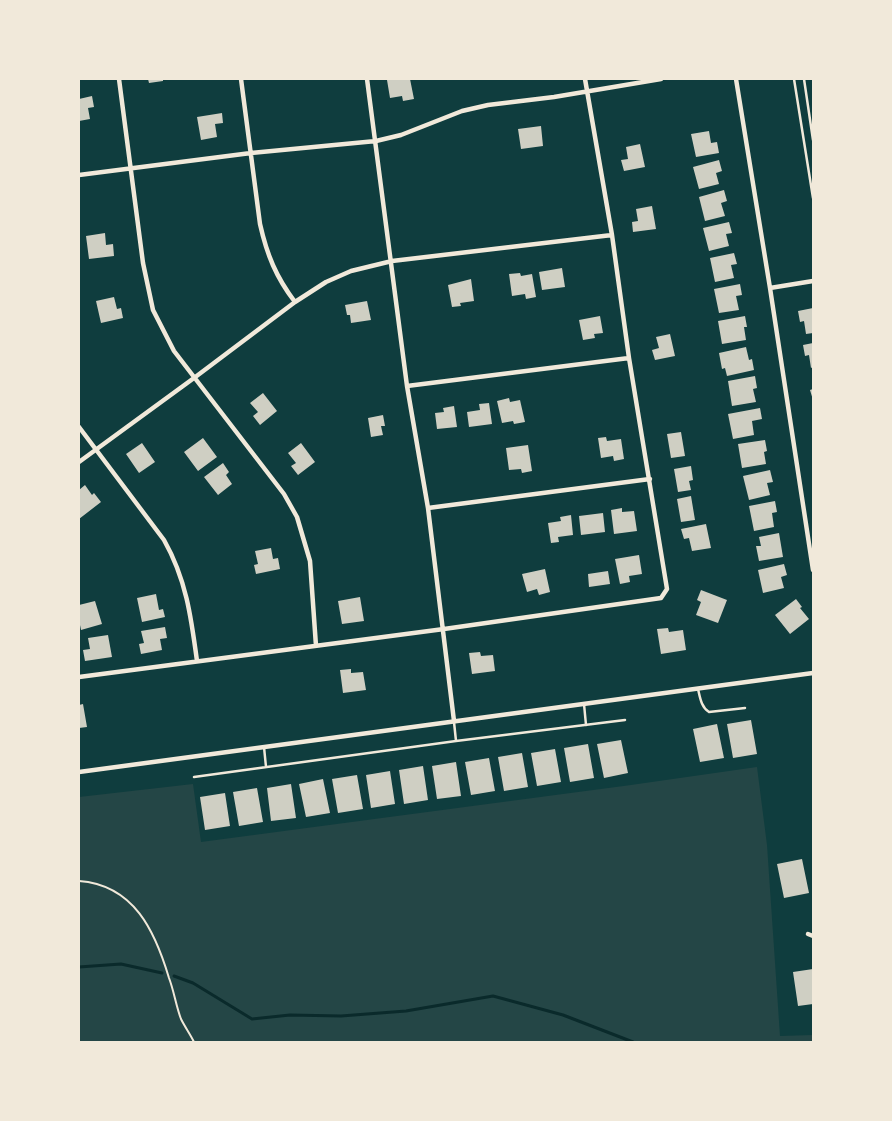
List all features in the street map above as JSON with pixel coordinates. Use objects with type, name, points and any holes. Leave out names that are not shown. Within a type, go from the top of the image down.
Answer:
[{"type":"street","points":[[119,79],[143,263],[153,310],[174,351],[284,494],[297,517],[310,561],[316,646]]},
{"type":"street","points":[[241,79],[260,224],[266,250],[278,277],[295,302]]},
{"type":"street","points":[[367,79],[407,386],[428,508],[454,721]]},
{"type":"street","points":[[79,677],[444,629],[661,598],[667,588],[629,358],[612,235],[585,79]]},
{"type":"street","points":[[79,175],[251,153],[376,141],[401,135],[462,111],[488,105],[587,92],[661,79]]},
{"type":"street","points":[[736,79],[813,570]]},
{"type":"street","points":[[79,462],[295,302],[339,276],[371,265],[392,261],[612,235]]},
{"type":"street","points":[[770,288],[813,281]]},
{"type":"street","points":[[407,386],[629,358]]},
{"type":"street","points":[[79,427],[164,540],[175,560],[191,615],[197,661]]},
{"type":"street","points":[[428,508],[650,478]]},
{"type":"street","points":[[79,772],[813,674]]},
{"type":"lane","points":[[794,79],[813,198]]},
{"type":"lane","points":[[804,79],[813,140]]},
{"type":"lane","points":[[698,689],[701,703],[708,712],[745,708]]},
{"type":"lane","points":[[584,704],[586,724]]},
{"type":"lane","points":[[194,777],[625,720]]},
{"type":"lane","points":[[454,721],[456,741]]},
{"type":"lane","points":[[264,747],[266,767]]},
{"type":"path","points":[[79,881],[91,882],[112,889],[132,902],[152,932],[169,976],[181,1018],[194,1042]]},
{"type":"shaded area","points":[[757,767],[767,845],[780,1036],[813,1035],[813,1042],[79,1042],[79,797],[193,784],[201,842]]},
{"type":"building","points":[[148,79],[163,79],[163,81],[149,83]]},
{"type":"building","points":[[410,79],[414,99],[403,101],[402,96],[390,98],[387,80]]},
{"type":"building","points":[[92,96],[94,107],[88,108],[90,119],[79,121],[79,99]]},
{"type":"building","points":[[222,113],[223,123],[215,124],[217,137],[201,140],[197,117]]},
{"type":"building","points":[[541,126],[543,146],[521,149],[518,129]]},
{"type":"building","points":[[709,131],[711,143],[717,142],[719,153],[696,157],[691,134]]},
{"type":"building","points":[[640,144],[645,167],[624,171],[621,160],[628,159],[626,147]]},
{"type":"building","points":[[719,160],[722,171],[716,173],[719,184],[699,189],[693,167]]},
{"type":"building","points":[[724,190],[727,201],[721,203],[725,216],[705,221],[699,197]]},
{"type":"building","points":[[652,206],[656,229],[633,232],[632,222],[638,221],[636,209]]},
{"type":"building","points":[[729,222],[732,233],[726,234],[729,246],[709,251],[703,228]]},
{"type":"building","points":[[105,233],[106,245],[113,244],[114,256],[89,259],[86,236]]},
{"type":"building","points":[[734,253],[737,264],[731,265],[734,278],[715,282],[710,258]]},
{"type":"building","points":[[562,268],[565,287],[542,290],[539,272]]},
{"type":"building","points":[[520,273],[521,276],[532,274],[536,297],[526,299],[525,294],[512,296],[509,274]]},
{"type":"building","points":[[471,279],[474,301],[460,303],[461,306],[452,307],[448,285]]},
{"type":"building","points":[[740,284],[742,295],[736,296],[739,310],[719,313],[714,289]]},
{"type":"building","points":[[114,297],[117,309],[121,308],[123,318],[101,323],[96,301]]},
{"type":"building","points":[[367,301],[371,320],[351,323],[350,315],[347,315],[345,305]]},
{"type":"building","points":[[813,308],[813,333],[806,334],[804,321],[800,322],[798,311]]},
{"type":"building","points":[[600,316],[603,333],[594,334],[595,338],[583,340],[579,320]]},
{"type":"building","points":[[745,316],[747,327],[744,327],[746,340],[722,344],[718,321]]},
{"type":"building","points":[[670,334],[675,356],[655,360],[652,350],[659,348],[656,337]]},
{"type":"building","points":[[813,343],[813,367],[811,368],[809,355],[805,356],[803,345]]},
{"type":"building","points":[[746,347],[749,360],[752,359],[754,370],[727,376],[725,368],[722,369],[719,353]]},
{"type":"building","points":[[755,376],[757,388],[753,389],[756,402],[732,406],[728,381]]},
{"type":"building","points":[[813,389],[813,400],[810,390]]},
{"type":"building","points":[[263,393],[277,411],[260,425],[253,416],[258,412],[250,403]]},
{"type":"building","points":[[509,398],[510,402],[520,400],[525,422],[514,424],[513,421],[502,423],[497,401]]},
{"type":"building","points":[[489,403],[492,424],[469,427],[467,412],[480,410],[479,404]]},
{"type":"building","points":[[454,406],[457,427],[437,429],[435,413],[444,412],[443,408]]},
{"type":"building","points":[[760,408],[762,419],[752,421],[754,435],[733,439],[728,414]]},
{"type":"building","points":[[383,415],[385,426],[381,426],[383,435],[371,437],[368,418]]},
{"type":"building","points":[[681,432],[685,456],[671,458],[667,434]]},
{"type":"building","points":[[606,437],[607,441],[621,439],[624,459],[614,461],[613,456],[601,458],[598,438]]},
{"type":"building","points":[[203,438],[217,457],[198,471],[184,452]]},
{"type":"building","points":[[765,440],[767,451],[764,452],[766,464],[742,468],[738,444]]},
{"type":"building","points":[[142,443],[155,462],[139,473],[126,454]]},
{"type":"building","points":[[301,443],[315,462],[298,475],[291,466],[296,463],[288,453]]},
{"type":"building","points":[[528,445],[532,471],[522,473],[521,469],[509,470],[506,448]]},
{"type":"building","points":[[223,463],[229,472],[226,475],[232,484],[218,495],[204,477]]},
{"type":"building","points":[[691,466],[693,480],[689,481],[691,490],[678,492],[674,469]]},
{"type":"building","points":[[770,470],[773,482],[767,483],[770,495],[749,500],[743,476]]},
{"type":"building","points":[[85,485],[92,495],[94,493],[101,502],[79,519],[79,490]]},
{"type":"building","points":[[691,496],[695,520],[681,522],[677,499]]},
{"type":"building","points":[[775,501],[777,512],[772,513],[774,527],[754,531],[749,506]]},
{"type":"building","points":[[622,508],[622,512],[634,511],[637,531],[614,534],[611,510]]},
{"type":"building","points":[[603,513],[605,532],[581,535],[579,516]]},
{"type":"building","points":[[571,515],[573,535],[558,537],[559,542],[551,543],[548,523],[561,521],[560,517]]},
{"type":"building","points":[[706,524],[711,548],[692,551],[689,538],[684,539],[681,529]]},
{"type":"building","points":[[779,533],[783,557],[759,561],[756,546],[761,546],[759,537]]},
{"type":"building","points":[[271,548],[273,559],[278,558],[280,569],[256,574],[254,565],[258,564],[255,551]]},
{"type":"building","points":[[639,555],[642,574],[629,576],[630,582],[620,584],[615,559]]},
{"type":"building","points":[[784,564],[787,575],[781,577],[784,588],[763,593],[758,570]]},
{"type":"building","points":[[545,569],[550,592],[539,595],[537,589],[527,592],[522,574]]},
{"type":"building","points":[[608,571],[610,584],[589,587],[588,574]]},
{"type":"building","points":[[701,590],[727,600],[718,623],[696,615],[701,602],[697,600]]},
{"type":"building","points":[[156,594],[159,610],[163,609],[165,617],[142,622],[137,598]]},
{"type":"building","points":[[360,597],[364,621],[342,624],[338,601]]},
{"type":"building","points":[[796,599],[802,607],[800,608],[809,619],[790,634],[775,615]]},
{"type":"building","points":[[95,601],[102,624],[81,630],[79,605]]},
{"type":"building","points":[[165,627],[167,638],[160,639],[162,650],[141,654],[139,644],[144,643],[141,631]]},
{"type":"building","points":[[668,628],[669,632],[683,630],[686,650],[661,654],[657,629]]},
{"type":"building","points":[[108,635],[112,657],[85,661],[83,650],[90,649],[88,638]]},
{"type":"building","points":[[480,652],[481,656],[493,655],[495,671],[472,674],[469,653]]},
{"type":"building","points":[[351,669],[351,673],[363,672],[366,690],[343,693],[340,670]]},
{"type":"building","points":[[83,704],[87,727],[79,728],[79,705]]},
{"type":"building","points":[[751,720],[757,754],[733,758],[727,724]]},
{"type":"building","points":[[717,724],[724,758],[700,762],[693,729]]},
{"type":"building","points":[[621,740],[628,773],[604,778],[597,744]]},
{"type":"building","points":[[588,744],[594,778],[570,782],[564,748]]},
{"type":"building","points":[[555,749],[561,782],[537,786],[531,753]]},
{"type":"building","points":[[522,753],[528,787],[504,791],[498,757]]},
{"type":"building","points":[[489,758],[495,791],[471,795],[465,762]]},
{"type":"building","points":[[456,762],[461,796],[437,799],[432,766]]},
{"type":"building","points":[[423,766],[428,800],[404,804],[399,770]]},
{"type":"building","points":[[390,771],[395,804],[371,808],[366,775]]},
{"type":"building","points":[[357,775],[363,809],[338,813],[332,779]]},
{"type":"building","points":[[323,779],[330,813],[306,817],[299,784]]},
{"type":"building","points":[[291,784],[296,818],[271,821],[267,788]]},
{"type":"building","points":[[257,788],[263,822],[239,826],[233,792]]},
{"type":"building","points":[[225,793],[230,826],[205,830],[200,797]]},
{"type":"building","points":[[802,859],[809,893],[784,898],[777,864]]},
{"type":"building","points":[[813,969],[813,1004],[798,1006],[793,972]]},
{"type":"waterway","points":[[79,967],[121,964],[162,973]]},
{"type":"waterway","points":[[174,976],[193,983],[252,1019],[290,1015],[341,1016],[406,1011],[493,996],[563,1015],[633,1042]]}]
